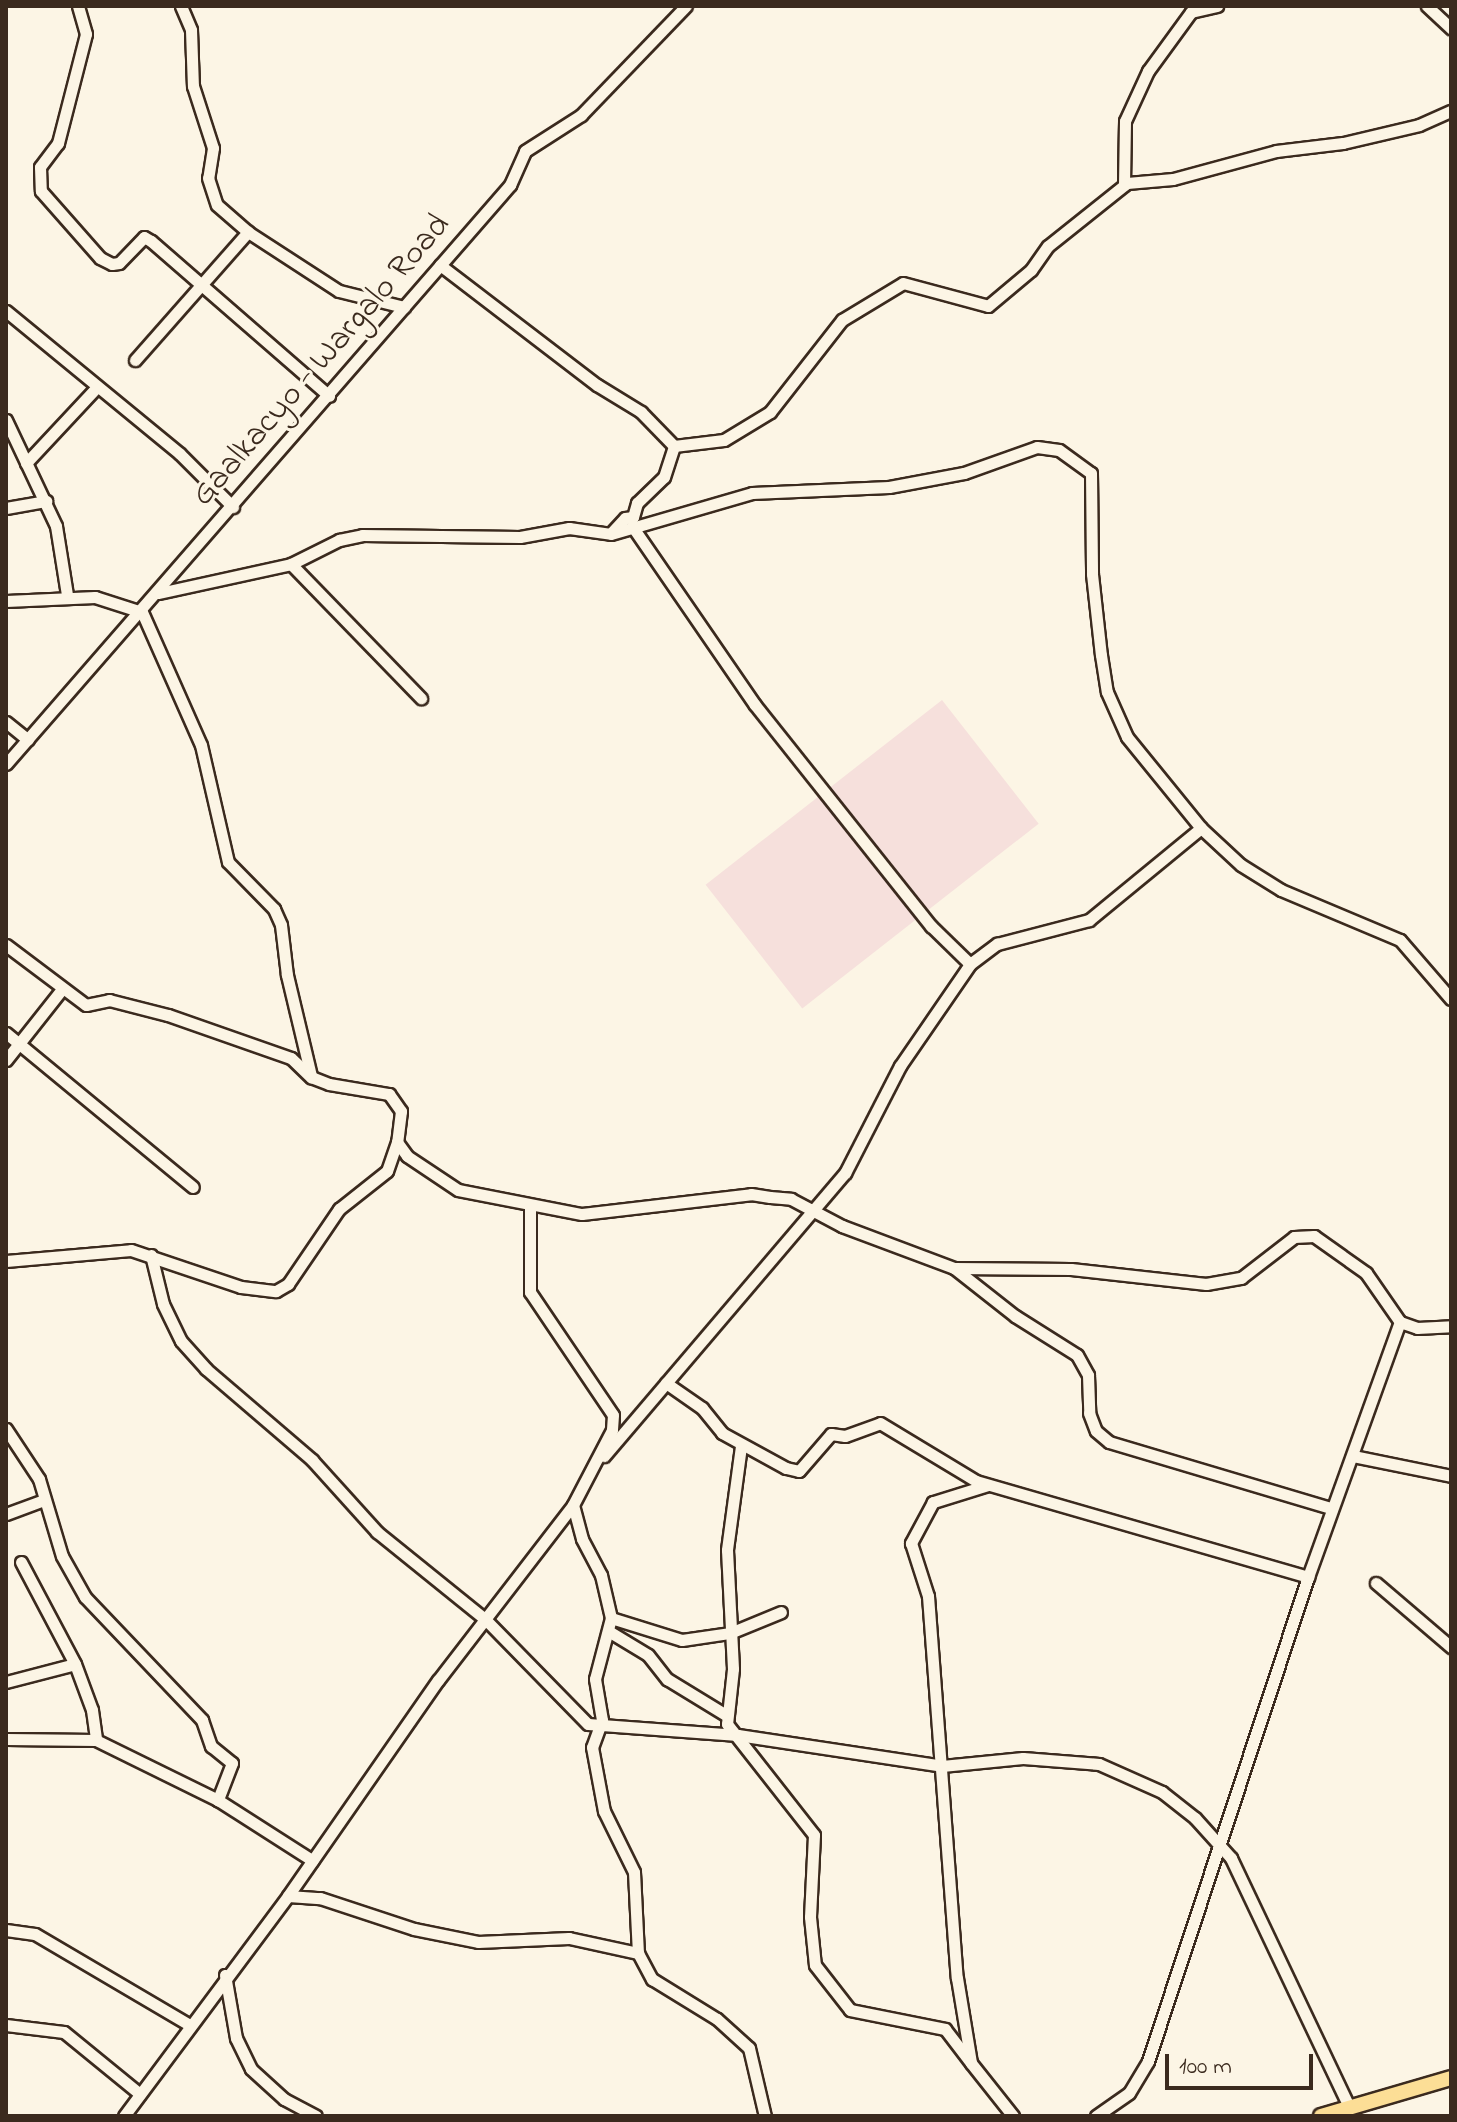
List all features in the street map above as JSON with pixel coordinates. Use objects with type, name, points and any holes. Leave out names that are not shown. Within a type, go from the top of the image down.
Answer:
[{"type":"main road","points":[[1321,2116],[1451,2078]]},
{"type":"street","points":[[78,6],[86,34],[58,143],[40,167],[41,191],[100,258],[119,263],[144,237],[329,396]]},
{"type":"street","points":[[181,6],[189,15],[193,86],[213,148],[211,192],[248,232],[339,291],[404,307]]},
{"type":"street","name":"Gaalkacyo - Wargalo Road","points":[[6,764],[159,593],[510,185],[525,151],[581,115],[686,6]]},
{"type":"street","points":[[1124,185],[1125,121],[1148,71],[1190,9],[1217,6]]},
{"type":"street","points":[[1427,6],[1451,28]]},
{"type":"street","points":[[674,446],[724,440],[770,412],[842,320],[903,283],[988,306],[1031,270],[1048,246],[1124,185],[1173,179],[1276,151],[1343,143],[1419,125],[1451,111]]},
{"type":"street","points":[[135,360],[248,232]]},
{"type":"street","points":[[440,265],[597,385],[641,412],[674,446]]},
{"type":"street","points":[[6,311],[180,454],[233,507]]},
{"type":"street","points":[[26,463],[96,388]]},
{"type":"street","points":[[6,420],[46,501],[59,537],[67,595]]},
{"type":"street","points":[[611,534],[625,518],[633,517],[637,503],[664,477],[674,446]]},
{"type":"street","points":[[159,593],[291,564],[339,540],[362,535],[520,537],[569,528],[611,534],[752,493],[839,493],[964,473],[1037,447],[1077,458],[1091,473],[1092,574],[1107,692],[1127,737],[1201,828],[1241,865],[1281,890],[1400,940],[1451,999]]},
{"type":"street","points":[[6,508],[46,501]]},
{"type":"street","points":[[632,526],[755,705],[931,926],[970,964]]},
{"type":"street","points":[[291,564],[421,698]]},
{"type":"street","points":[[6,601],[67,595],[107,599],[142,612],[201,745],[228,862],[274,909],[281,925],[287,975],[311,1077]]},
{"type":"street","points":[[6,722],[28,740]]},
{"type":"street","points":[[124,2116],[188,2024],[288,1896],[485,1619],[573,1505],[596,1465],[845,1173],[900,1066],[970,964],[997,944],[1089,920],[1201,828]]},
{"type":"street","points":[[6,1261],[131,1250],[241,1287],[276,1291],[288,1284],[339,1209],[387,1171],[397,1142],[401,1111],[389,1094],[311,1077],[291,1058],[269,1048],[117,1001],[86,1005],[8,945]]},
{"type":"street","points":[[6,1060],[62,989]]},
{"type":"street","points":[[6,1033],[193,1187]]},
{"type":"street","points":[[397,1142],[407,1156],[458,1190],[530,1208],[582,1214],[751,1194],[791,1199],[954,1268],[1015,1316],[1077,1355],[1088,1375],[1089,1413],[1096,1431],[1109,1442],[1331,1508]]},
{"type":"street","points":[[530,1208],[530,1292],[613,1415],[596,1465]]},
{"type":"street","points":[[954,1268],[1071,1269],[1216,1284],[1257,1268],[1294,1237],[1314,1236],[1366,1273],[1400,1322],[1417,1328],[1451,1326]]},
{"type":"street","points":[[151,1255],[163,1304],[181,1341],[206,1369],[312,1460],[377,1532],[485,1619],[588,1724],[738,1735],[942,1766],[1023,1758],[1099,1764],[1162,1792],[1220,1845],[1243,1878],[1349,2107]]},
{"type":"street","points":[[1096,2116],[1129,2093],[1148,2061],[1331,1508],[1353,1456],[1400,1322]]},
{"type":"street","points":[[666,1383],[702,1408],[741,1446],[799,1471],[823,1438],[880,1423],[960,1474],[988,1485],[1308,1577]]},
{"type":"street","points":[[6,1429],[27,1456],[62,1556],[85,1597],[202,1720],[211,1746],[232,1763],[218,1800]]},
{"type":"street","points":[[741,1446],[727,1550],[733,1669],[726,1715],[731,1731],[738,1735],[814,1835],[810,1917],[815,1965],[836,1995],[865,2017],[945,2029],[1013,2116]]},
{"type":"street","points":[[1353,1456],[1451,1476]]},
{"type":"street","points":[[971,2063],[957,1978],[928,1596],[911,1543],[933,1502],[988,1485]]},
{"type":"street","points":[[6,1514],[44,1500]]},
{"type":"street","points":[[573,1505],[582,1539],[601,1575],[611,1618],[610,1632],[595,1679],[600,1690],[599,1723],[592,1747],[604,1811],[634,1872],[638,1953],[652,1979],[717,2019],[749,2048],[765,2116]]},
{"type":"street","points":[[21,1562],[75,1664],[92,1710],[96,1740]]},
{"type":"street","points":[[1376,1583],[1437,1630],[1451,1647]]},
{"type":"street","points":[[611,1618],[682,1640],[730,1633],[781,1612]]},
{"type":"street","points":[[610,1632],[648,1655],[667,1679],[726,1715]]},
{"type":"street","points":[[6,1682],[75,1664]]},
{"type":"street","points":[[6,1739],[96,1740],[218,1800],[312,1860]]},
{"type":"street","points":[[288,1896],[320,1898],[414,1929],[478,1942],[569,1938],[638,1953]]},
{"type":"street","points":[[6,1930],[35,1934],[188,2024]]},
{"type":"street","points":[[225,1975],[236,2038],[251,2069],[284,2099],[316,2116]]},
{"type":"street","points":[[6,2025],[64,2032],[140,2094]]},
{"type":"shaded area","points":[[942,700],[1039,824],[802,1008],[706,885]]}]
